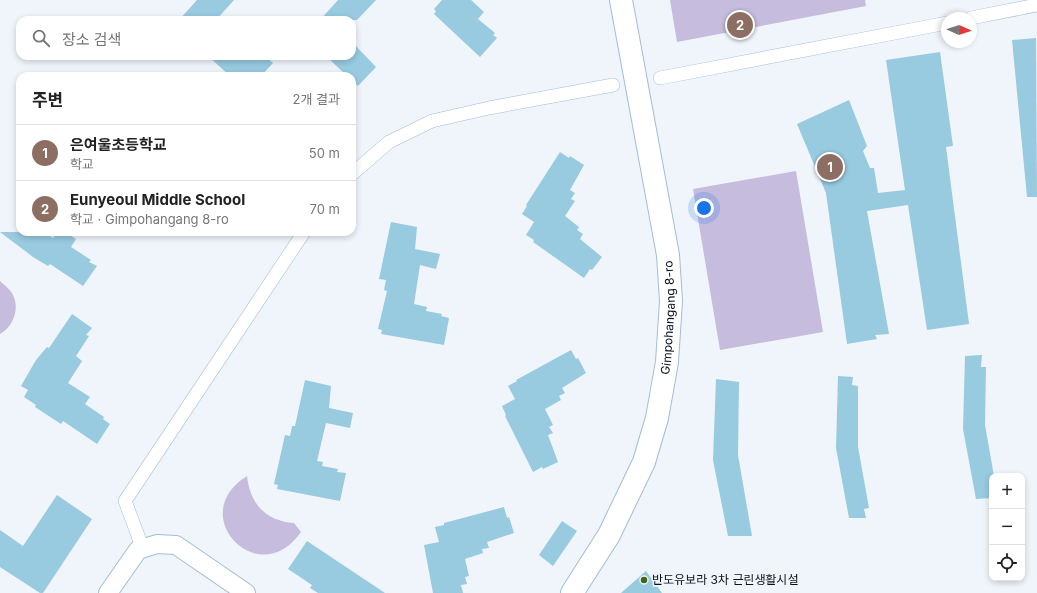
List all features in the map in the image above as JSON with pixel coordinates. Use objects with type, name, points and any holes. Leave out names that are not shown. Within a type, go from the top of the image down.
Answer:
[{"type":"street","name":"Gimpohangang 8-ro","points":[[572,593],[609,535],[630,495],[644,462],[657,418],[668,362],[671,301],[668,255],[622,0]]},
{"type":"street","points":[[977,17],[1037,4]]},
{"type":"street","points":[[660,78],[941,24]]},
{"type":"street","points":[[356,171],[389,142],[432,121],[489,108],[613,85]]},
{"type":"street","points":[[143,549],[125,502],[301,236]]},
{"type":"street","points":[[108,593],[138,550],[157,544],[176,545],[246,593]]},
{"type":"shaded area","points":[[670,0],[865,0],[866,6],[677,42]]},
{"type":"shaded area","points":[[796,171],[823,332],[720,350],[693,189]]},
{"type":"shaded area","points":[[0,281],[12,293],[16,306],[12,322],[5,331],[0,334]]},
{"type":"shaded area","points":[[247,476],[252,495],[261,509],[275,519],[294,523],[301,532],[284,549],[266,554],[249,551],[235,542],[225,527],[223,510],[230,492]]},
{"type":"building","points":[[197,0],[234,0],[220,16],[183,16]]},
{"type":"building","points":[[338,0],[376,0],[357,20],[356,16],[324,16]]},
{"type":"building","points":[[442,0],[471,0],[484,12],[478,19],[495,33],[493,35],[497,38],[480,57],[434,14],[436,11],[434,9]]},
{"type":"building","points":[[1036,38],[1037,197],[1027,197],[1012,40]]},
{"type":"building","points":[[356,46],[376,67],[358,86],[356,84],[356,72],[343,72],[330,60],[356,60]]},
{"type":"building","points":[[940,52],[953,146],[946,147],[969,324],[927,330],[908,205],[867,211],[889,334],[875,335],[877,339],[847,344],[826,193],[797,124],[849,100],[867,146],[863,151],[870,168],[874,168],[878,193],[905,190],[886,60]]},
{"type":"building","points":[[212,60],[270,60],[273,63],[265,72],[226,72]]},
{"type":"building","points":[[560,152],[569,158],[570,156],[584,165],[570,190],[575,193],[571,199],[575,201],[565,216],[579,227],[577,230],[583,234],[580,239],[602,257],[592,270],[590,269],[584,278],[533,242],[534,240],[526,235],[534,222],[522,214],[527,206],[526,205]]},
{"type":"building","points":[[391,222],[417,227],[415,249],[440,254],[436,269],[420,265],[414,304],[427,307],[426,311],[442,314],[441,316],[449,318],[444,345],[381,334],[382,330],[378,329],[387,291],[384,290],[386,280],[379,279]]},
{"type":"building","points":[[0,232],[16,232],[16,236],[50,236],[53,238],[54,236],[71,236],[76,239],[71,247],[91,260],[89,262],[97,266],[83,286],[50,264],[48,266],[33,257]]},
{"type":"building","points":[[72,314],[92,328],[86,335],[89,336],[76,356],[82,361],[68,383],[90,397],[85,404],[104,417],[103,419],[110,424],[97,444],[63,421],[61,424],[35,407],[36,405],[24,397],[28,390],[21,386],[36,360],[47,347],[49,348]]},
{"type":"building","points":[[571,350],[576,359],[578,358],[586,373],[562,388],[565,393],[559,396],[561,400],[545,409],[553,425],[549,427],[553,433],[548,435],[558,462],[543,469],[542,467],[533,472],[505,416],[506,415],[502,406],[515,399],[508,386],[517,381],[516,380]]},
{"type":"building","points":[[982,355],[981,367],[986,367],[985,425],[993,473],[989,473],[989,498],[976,499],[963,429],[965,356]]},
{"type":"building","points":[[838,376],[853,377],[852,385],[858,386],[858,447],[869,508],[864,509],[866,518],[849,518],[836,448]]},
{"type":"building","points":[[716,379],[739,382],[738,455],[752,536],[728,536],[713,460]]},
{"type":"building","points":[[305,380],[331,386],[329,408],[353,413],[350,428],[326,423],[317,461],[323,462],[322,466],[338,469],[337,472],[346,473],[340,501],[277,489],[278,485],[274,484],[285,435],[290,436],[292,426],[295,426]]},
{"type":"building","points":[[57,495],[92,519],[43,593],[40,593],[0,567],[0,530],[23,546]]},
{"type":"building","points":[[504,507],[514,533],[487,542],[489,548],[482,549],[483,553],[465,559],[469,576],[465,577],[467,584],[461,585],[463,593],[433,593],[424,545],[439,542],[435,527],[444,525],[444,523]]},
{"type":"building","points":[[562,521],[577,531],[553,566],[539,555]]},
{"type":"building","points":[[307,541],[385,593],[318,593],[310,588],[312,585],[288,569]]},
{"type":"building","name":"반도유보라 3차 근린생활시설","points":[[646,571],[662,593],[621,593]]},
{"type":"place","name":"Eunyeoul Middle School","points":[[740,25]]},
{"type":"place","name":"은여울초등학교","points":[[830,167]]},
{"type":"place","name":"반도유보라 3차 근린생활시설","points":[[644,580]]}]
